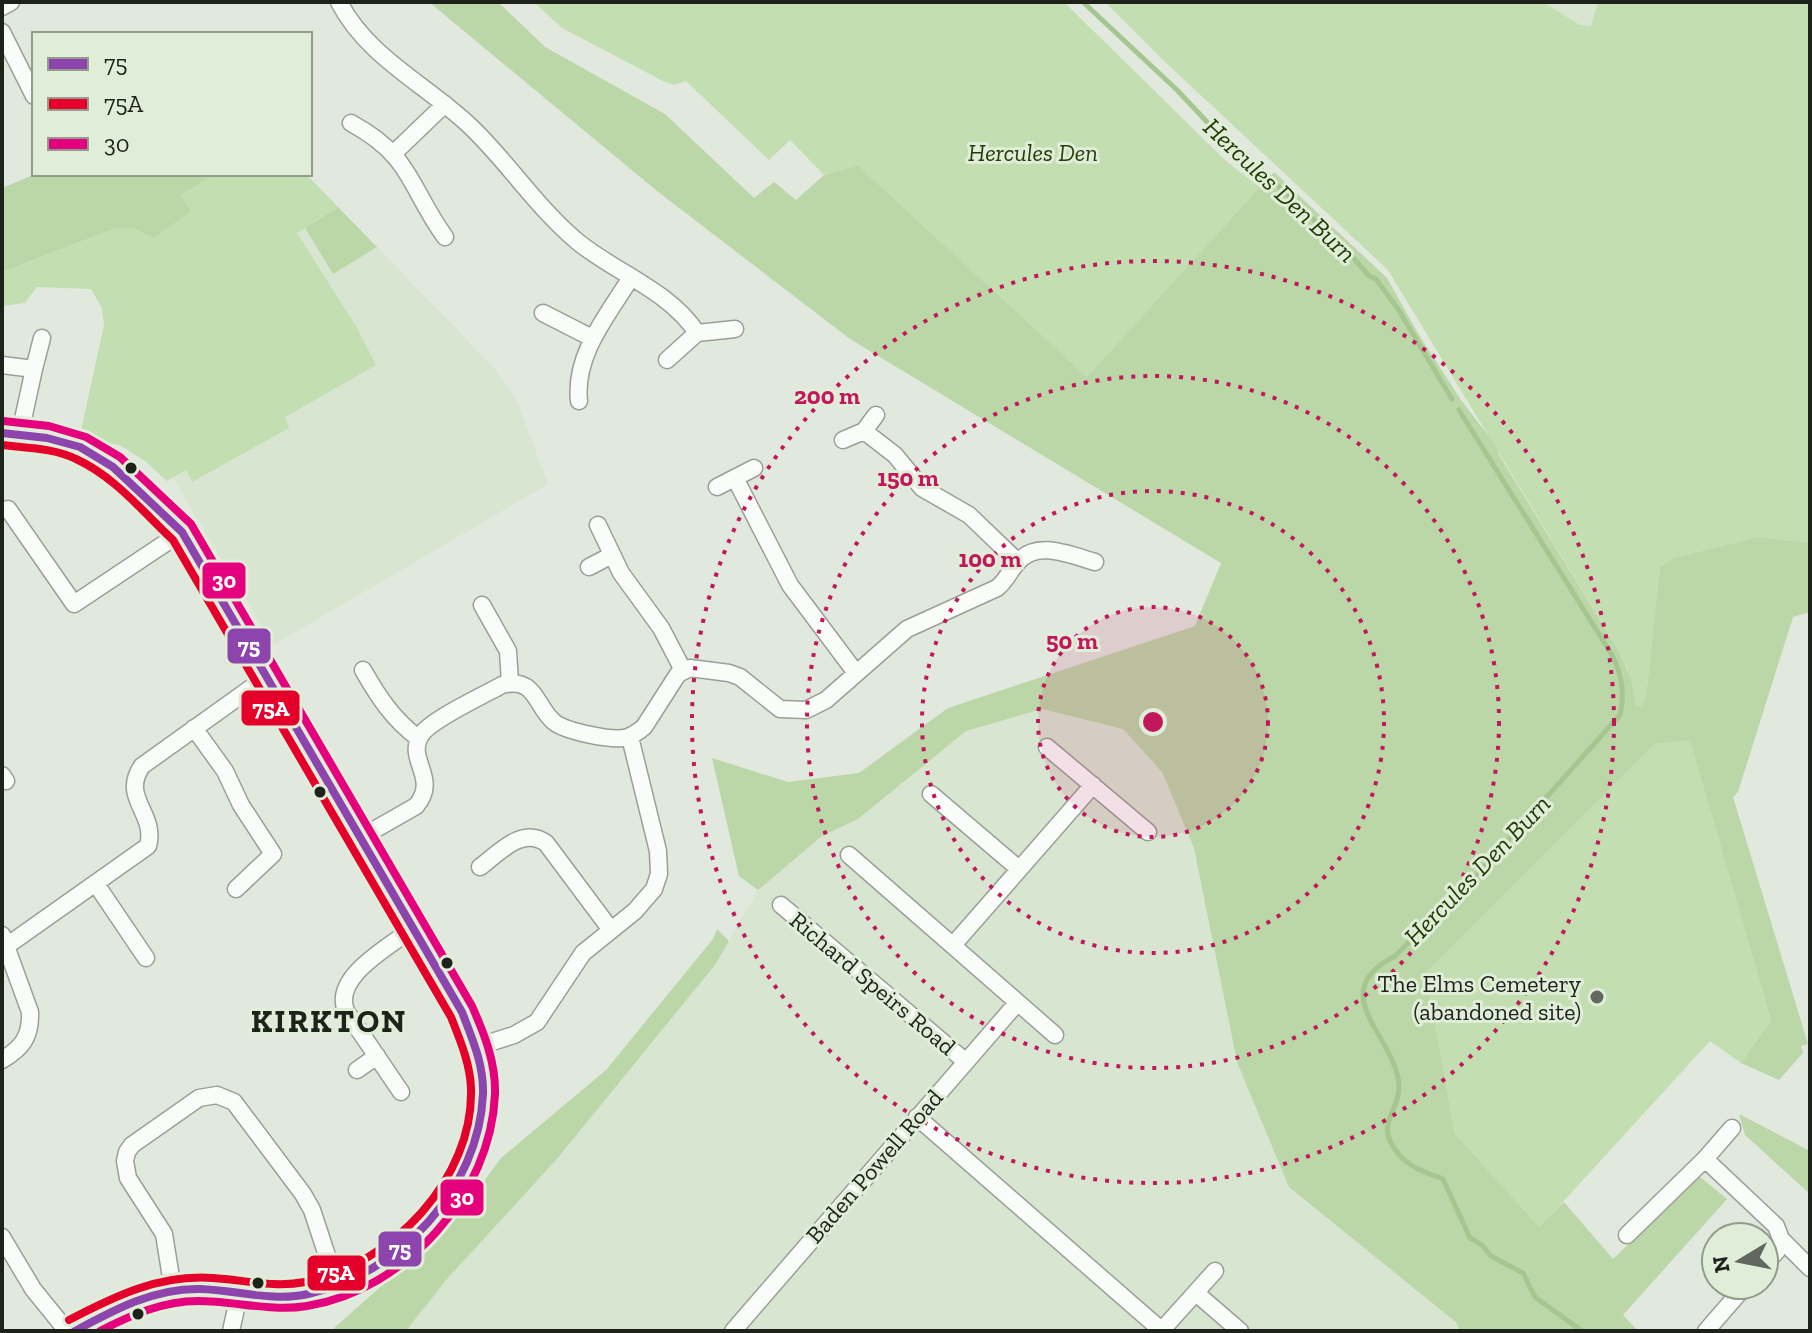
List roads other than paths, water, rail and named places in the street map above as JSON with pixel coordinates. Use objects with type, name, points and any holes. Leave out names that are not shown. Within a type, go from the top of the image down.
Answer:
[{"type":"street","points":[[2,7],[11,2]]},
{"type":"street","points":[[339,2],[377,52],[445,104],[492,148],[577,241],[630,279],[660,296],[682,313],[697,333]]},
{"type":"street","points":[[2,32],[32,92]]},
{"type":"street","points":[[394,153],[445,104]]},
{"type":"street","points":[[351,123],[375,136],[394,153],[445,237]]},
{"type":"street","points":[[579,401],[579,375],[592,338],[630,279]]},
{"type":"street","points":[[543,313],[592,338]]},
{"type":"street","points":[[667,360],[697,333],[735,329]]},
{"type":"street","points":[[20,433],[42,338]]},
{"type":"street","points":[[2,365],[34,369]]},
{"type":"street","points":[[843,440],[864,431],[876,415]]},
{"type":"street","points":[[864,431],[895,455],[922,488],[969,515],[1018,562]]},
{"type":"street","points":[[2,433],[20,433],[80,447],[113,467],[182,532],[462,1012],[476,1047],[483,1094],[480,1125],[458,1182],[442,1206],[404,1245],[381,1263],[337,1286],[288,1297],[239,1295],[202,1289],[173,1290],[134,1302],[75,1331]]},
{"type":"street","points":[[717,487],[754,468]]},
{"type":"street","points":[[735,478],[790,585],[856,673]]},
{"type":"street","points":[[8,509],[74,604],[182,532]]},
{"type":"street","points":[[598,525],[629,586],[661,628],[683,670]]},
{"type":"street","points":[[360,838],[416,806],[422,799],[426,781],[417,756],[418,738],[429,726],[502,685],[522,685],[531,690],[557,724],[612,739],[630,737],[644,727],[673,681],[683,670],[690,668],[740,677],[780,709],[797,711],[816,706],[907,629],[997,588],[1025,555],[1040,550],[1095,562]]},
{"type":"street","points":[[589,567],[612,555]]},
{"type":"street","points":[[482,605],[508,651],[510,683]]},
{"type":"street","points":[[363,670],[385,707],[399,724],[418,738]]},
{"type":"street","points":[[2,1060],[24,1042],[31,1023],[5,940],[96,884],[148,846],[150,828],[134,791],[136,774],[142,766],[265,678]]},
{"type":"street","points":[[194,728],[225,771],[241,805],[279,850],[236,889]]},
{"type":"street","points":[[476,1047],[514,1035],[537,1022],[583,953],[647,900],[659,874],[658,851],[630,737]]},
{"type":"street","points":[[1047,747],[1148,832]]},
{"type":"street","points":[[954,944],[1093,785]]},
{"type":"street","points":[[931,794],[1019,869]]},
{"type":"street","points":[[480,867],[517,840],[540,838],[611,930]]},
{"type":"street","points":[[849,855],[1055,1035]]},
{"type":"street","points":[[96,884],[146,958]]},
{"type":"street","name":"Richard Speirs Road","points":[[781,905],[965,1061]]},
{"type":"street","points":[[401,1092],[346,1011],[342,999],[344,988],[358,971],[412,929]]},
{"type":"street","name":"Baden Powell Road","points":[[733,1331],[1017,1003]]},
{"type":"street","points":[[357,1070],[377,1056]]},
{"type":"street","points":[[173,1290],[164,1234],[128,1178],[125,1161],[132,1145],[199,1098],[217,1095],[234,1102],[303,1194],[312,1210],[337,1286]]},
{"type":"street","points":[[917,1117],[1161,1331],[1215,1271]]},
{"type":"street","points":[[1627,1235],[1705,1159],[1732,1128]]},
{"type":"street","points":[[1705,1159],[1776,1226],[1781,1239],[1810,1268]]},
{"type":"street","points":[[2,1237],[33,1289],[67,1331]]},
{"type":"street","points":[[1196,1293],[1240,1331]]},
{"type":"street","points":[[231,1331],[239,1295]]},
{"type":"street","points":[[1706,1331],[1732,1301]]},
{"type":"waterway","name":"Hercules Den Burn","points":[[1083,2],[1177,90],[1239,156],[1252,161],[1369,276],[1376,279],[1398,309],[1452,399]]},
{"type":"waterway","name":"Hercules Den Burn","points":[[1459,410],[1612,655],[1622,684],[1622,707],[1620,715],[1476,876],[1395,956],[1374,971],[1364,986],[1364,1001],[1369,1018],[1396,1070],[1398,1096],[1388,1125],[1390,1141],[1396,1151],[1411,1165],[1443,1179],[1470,1238],[1482,1245],[1491,1256],[1523,1273],[1535,1297],[1582,1331]]},
{"type":"place","name":"The Elms Cemetery (abandoned site)","points":[[1597,997]]},
{"type":"district","name":"KIRKTON","points":[[329,1021]]},
{"type":"park label","name":"Hercules Den","points":[[1033,152]]}]
